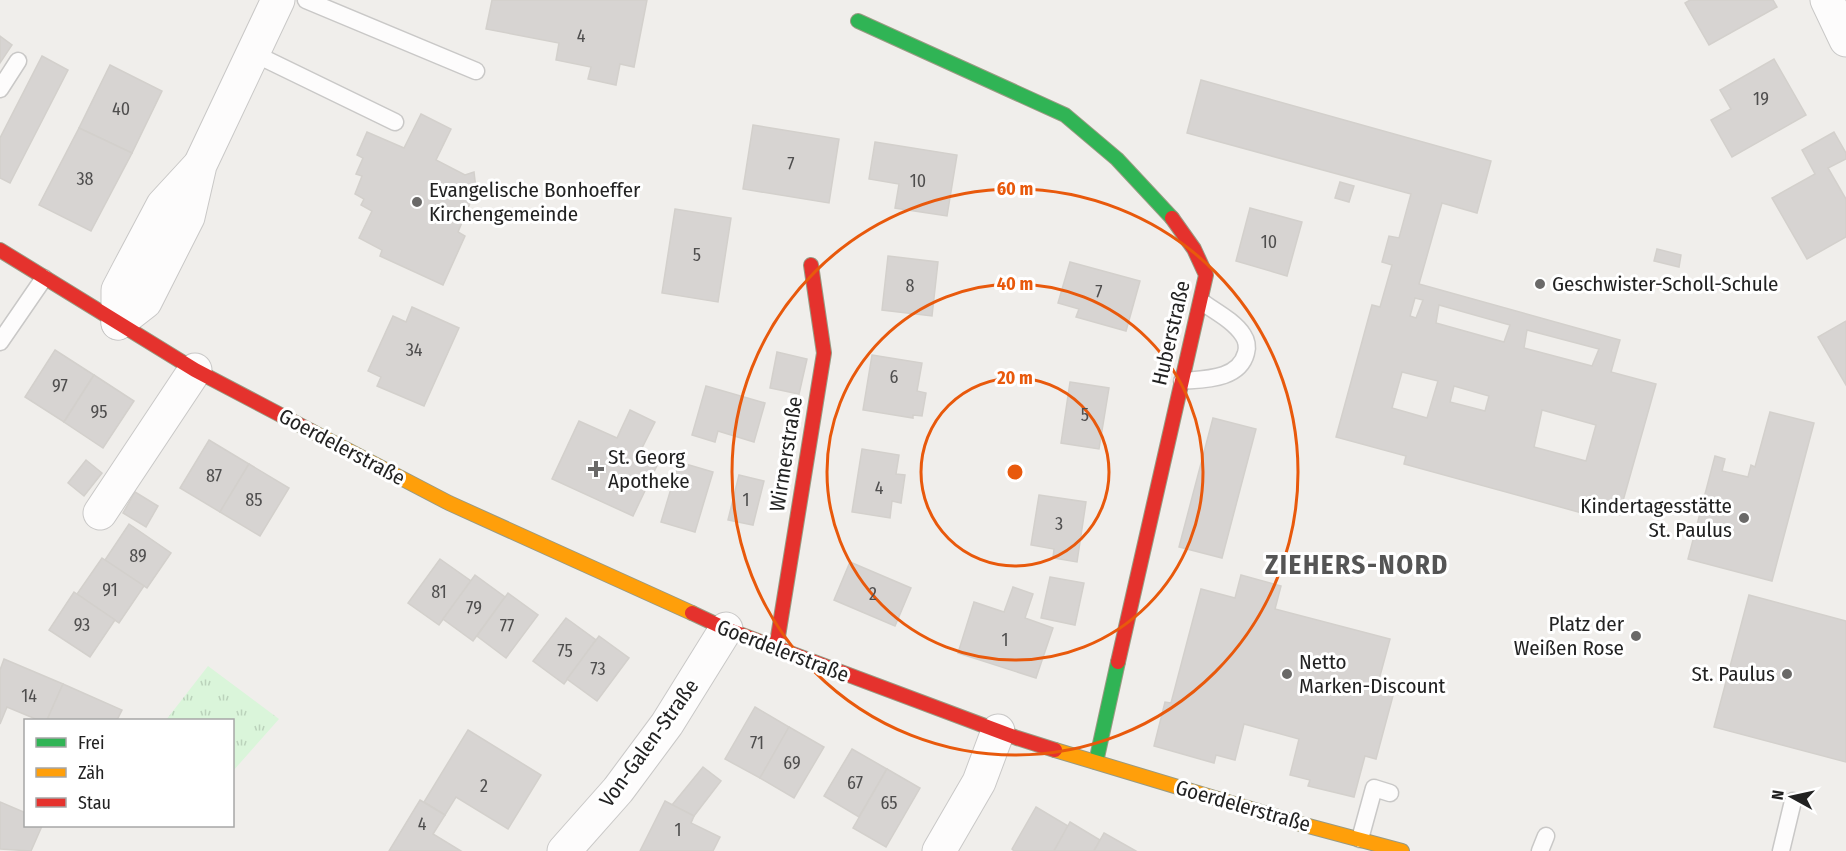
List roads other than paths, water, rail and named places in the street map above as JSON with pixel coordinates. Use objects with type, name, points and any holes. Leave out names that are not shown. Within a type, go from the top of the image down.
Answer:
[{"type":"street","points":[[118,323],[145,302],[189,217],[200,165],[278,0]]},
{"type":"street","points":[[1827,0],[1846,40]]},
{"type":"street","name":"Huberstraße","points":[[858,21],[1065,115],[1117,159],[1166,209],[1200,261],[1206,275],[1202,302],[1096,762]]},
{"type":"street","name":"Goerdelerstraße","points":[[0,250],[195,370],[449,503],[726,629],[998,731],[1357,845],[1402,851]]},
{"type":"street","name":"Wirmerstraße","points":[[776,649],[824,353],[811,265]]},
{"type":"street","points":[[100,513],[195,370]]},
{"type":"street","name":"Von-Galen-Straße","points":[[564,851],[618,790],[668,724],[726,629]]},
{"type":"street","points":[[939,851],[979,782],[998,731]]},
{"type":"lane","points":[[306,0],[476,71]]},
{"type":"lane","points":[[253,53],[395,122]]},
{"type":"lane","points":[[0,90],[18,61]]},
{"type":"lane","points":[[0,342],[44,278]]},
{"type":"lane","points":[[1182,381],[1221,376],[1236,370],[1247,352],[1247,343],[1243,335],[1233,324],[1202,302]]},
{"type":"lane","points":[[1357,845],[1374,789],[1390,793]]},
{"type":"lane","points":[[1781,851],[1793,801]]},
{"type":"place","name":"Evangelische Bonhoeffer Kirchengemeinde","points":[[417,202]]},
{"type":"place","name":"Geschwister-Scholl-Schule","points":[[1540,284]]},
{"type":"place","name":"St. Georg Apotheke","points":[[596,469]]},
{"type":"place","name":"Kindertagesstätte St. Paulus","points":[[1744,518]]},
{"type":"place","name":"Platz der Weißen Rose","points":[[1636,636]]},
{"type":"place","name":"Netto Marken-Discount","points":[[1287,674]]},
{"type":"place","name":"St. Paulus","points":[[1787,674]]},
{"type":"district","name":"ZIEHERS-NORD","points":[[1357,565]]}]
